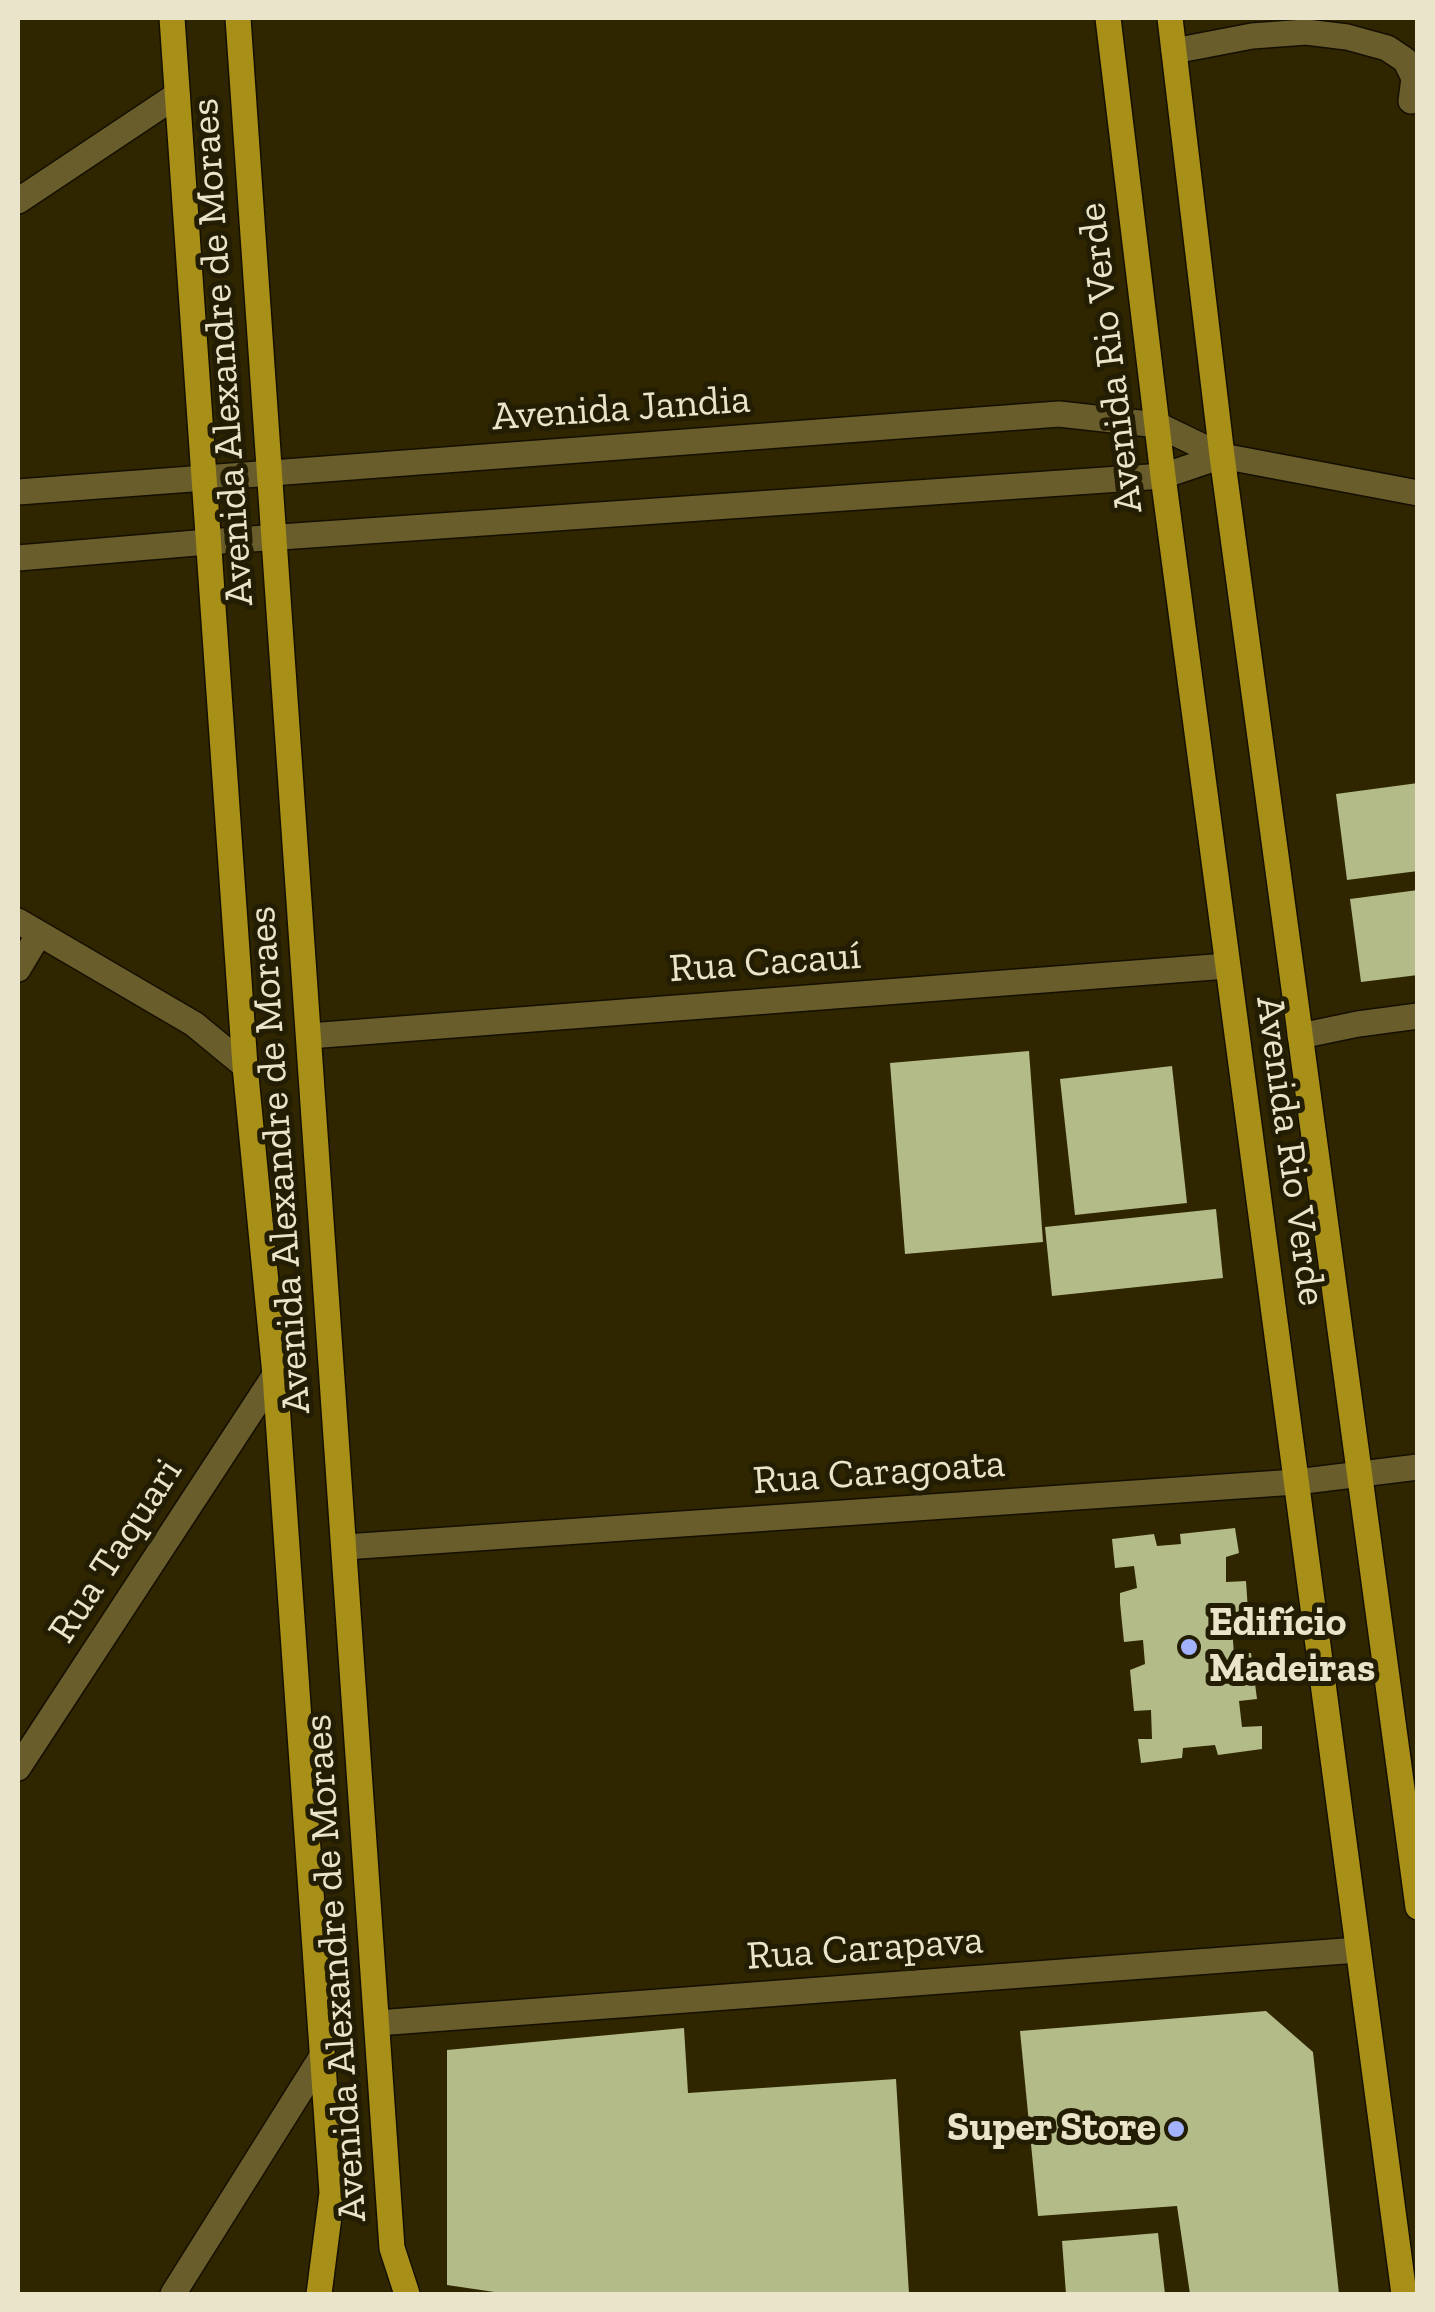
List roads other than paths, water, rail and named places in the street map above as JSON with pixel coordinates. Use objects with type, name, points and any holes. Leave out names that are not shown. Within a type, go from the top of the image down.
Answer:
[{"type":"main road","name":"Avenida Alexandre de Moraes","points":[[172,18],[245,1066],[275,1375],[332,2193],[319,2294]]},
{"type":"main road","name":"Avenida Alexandre de Moraes","points":[[238,18],[392,2248],[407,2294]]},
{"type":"main road","name":"Avenida Rio Verde","points":[[1108,18],[1163,476],[1404,2294]]},
{"type":"main road","name":"Avenida Rio Verde","points":[[1170,18],[1222,456],[1418,1907]]},
{"type":"street","points":[[1174,51],[1252,36],[1306,32],[1347,36],[1387,48],[1406,60],[1414,78],[1411,101]]},
{"type":"street","points":[[18,201],[177,95]]},
{"type":"street","name":"Avenida Jandia","points":[[18,492],[1059,414],[1158,425],[1222,456],[1418,493]]},
{"type":"street","name":"Avenida Jandia","points":[[18,558],[1163,476],[1222,456]]},
{"type":"street","points":[[18,969],[28,928],[194,1024],[245,1066]]},
{"type":"street","name":"Rua Cacauí","points":[[309,1036],[1227,966]]},
{"type":"street","points":[[1300,1036],[1418,1016]]},
{"type":"street","name":"Rua Taquari","points":[[18,1768],[275,1375]]},
{"type":"street","name":"Rua Caragoata","points":[[345,1547],[1296,1482],[1418,1467]]},
{"type":"street","name":"Rua Carapava","points":[[377,2023],[1358,1950]]},
{"type":"street","points":[[173,2294],[322,2058]]},
{"type":"place","name":"Edifício Madeiras","points":[[1189,1647]]},
{"type":"place","name":"Super Store","points":[[1176,2129]]}]
